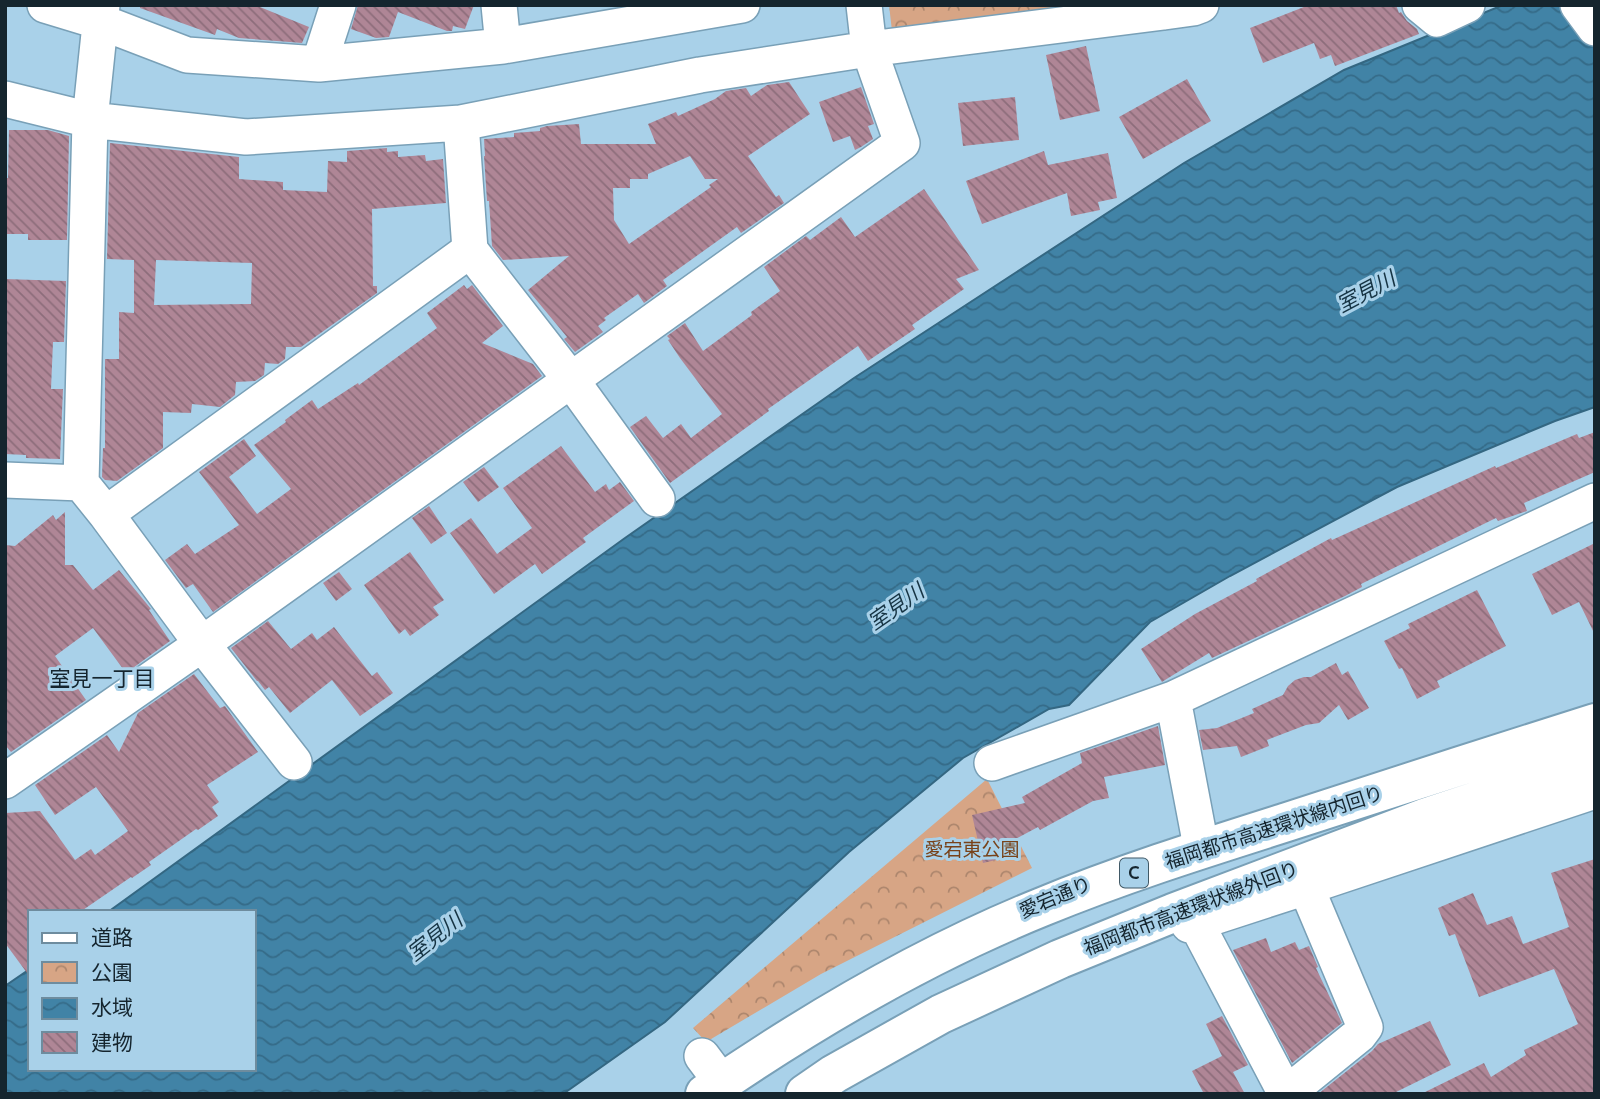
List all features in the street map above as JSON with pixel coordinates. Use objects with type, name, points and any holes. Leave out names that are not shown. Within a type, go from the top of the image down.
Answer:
[{"type":"highway","name":"福岡都市高速環状線内回り","points":[[707,1081],[759,1057],[905,972],[1042,907],[1195,851],[1595,723]]},
{"type":"highway","name":"福岡都市高速環状線外回り","points":[[806,1094],[834,1074],[940,1014],[1060,959],[1173,913],[1427,817],[1595,762]]},
{"type":"street","points":[[45,5],[101,14],[187,55],[319,65],[503,46],[625,16],[742,5]]},
{"type":"street","points":[[319,65],[338,5]]},
{"type":"street","points":[[499,5],[503,46]]},
{"type":"street","points":[[5,780],[202,644],[902,144],[869,49],[864,5]]},
{"type":"street","points":[[5,99],[90,120],[246,137],[461,123],[700,75],[1166,8],[1193,9],[1201,5]]},
{"type":"street","points":[[1420,5],[1437,19],[1467,5]]},
{"type":"street","points":[[1578,5],[1595,28]]},
{"type":"street","points":[[101,14],[90,120],[81,483],[294,762]]},
{"type":"street","points":[[461,123],[470,250],[571,380],[657,499]]},
{"type":"street","points":[[106,514],[470,250]]},
{"type":"street","points":[[5,480],[81,483]]},
{"type":"street","points":[[992,763],[1173,699],[1595,501]]},
{"type":"street","points":[[1173,699],[1199,836]]},
{"type":"street","name":"愛宕通り","points":[[707,1081],[828,1009],[944,945],[1199,836],[1416,771],[1595,709]]},
{"type":"street","points":[[806,1094],[862,1060],[972,1003],[1087,956],[1595,791]]},
{"type":"street","points":[[1196,922],[1286,1094],[1359,1035],[1365,1027],[1306,887]]},
{"type":"green space","points":[[889,5],[1118,5],[892,31]]},
{"type":"green space","name":"愛宕東公園","points":[[987,779],[1032,868],[821,974],[706,1042],[693,1028]]},
{"type":"water","name":"室見川","points":[[1503,5],[1595,5],[1595,407],[1397,487],[1150,622],[1069,705],[1049,709],[963,758],[849,852],[665,1022],[563,1094],[5,1094],[5,986],[28,970],[28,1071],[256,1071],[256,910],[111,910],[625,538],[854,378],[1184,163],[1344,70]]},
{"type":"building","points":[[140,5],[255,5],[309,27],[302,43],[239,38],[217,29],[215,35],[140,8]]},
{"type":"building","points":[[358,5],[474,5],[465,29],[453,26],[452,31],[447,31],[398,12],[389,37],[376,38],[351,29]]},
{"type":"building","points":[[1309,5],[1396,5],[1399,13],[1401,12],[1419,34],[1335,66],[1331,55],[1320,59],[1314,43],[1263,63],[1250,28]]},
{"type":"building","points":[[1086,46],[1100,111],[1060,120],[1046,55]]},
{"type":"building","points":[[1187,79],[1211,121],[1143,159],[1119,117]]},
{"type":"building","points":[[789,82],[810,114],[748,156],[776,197],[779,195],[784,203],[741,233],[737,227],[663,280],[667,286],[644,303],[638,294],[604,318],[606,320],[598,326],[603,332],[575,352],[564,339],[567,337],[528,290],[569,256],[503,260],[492,246],[484,139],[514,137],[514,133],[540,131],[540,128],[547,126],[579,124],[581,144],[656,144],[648,124],[676,112],[678,116],[726,91],[746,88],[751,96],[767,85]],"holes":[[[690,156],[705,179],[718,179],[709,185],[711,187],[629,244],[614,220],[613,188],[630,188],[630,179],[648,179],[648,174]]]},
{"type":"building","points":[[861,87],[874,124],[868,126],[873,139],[855,150],[850,136],[833,142],[819,102]]},
{"type":"building","points":[[1015,97],[1019,140],[963,146],[958,103]]},
{"type":"building","points":[[9,130],[48,130],[69,136],[67,240],[28,240],[28,234],[5,234],[5,178],[8,178]]},
{"type":"building","points":[[110,143],[239,157],[239,179],[283,182],[283,190],[327,192],[328,161],[347,162],[347,151],[387,148],[387,152],[398,151],[398,157],[425,155],[426,161],[443,159],[446,203],[372,209],[373,286],[377,286],[377,293],[301,347],[286,347],[285,359],[278,364],[265,363],[264,375],[255,381],[236,382],[235,395],[220,407],[192,404],[191,413],[163,412],[163,448],[117,481],[105,480],[102,477],[105,448],[105,359],[119,359],[119,312],[134,313],[134,260],[107,259]],"holes":[[[156,260],[252,263],[251,304],[154,305]]]},
{"type":"building","points":[[1044,151],[1048,165],[1108,153],[1117,198],[1098,202],[1100,210],[1071,216],[1067,193],[982,224],[966,181]]},
{"type":"building","points":[[924,189],[979,270],[956,279],[964,289],[912,325],[915,329],[868,361],[858,346],[670,483],[630,427],[646,416],[663,438],[681,424],[691,438],[722,414],[667,336],[685,323],[703,351],[780,291],[764,267],[806,236],[810,240],[841,217],[855,237]]},
{"type":"building","points":[[5,279],[66,281],[64,342],[53,342],[51,389],[63,389],[60,459],[5,454]]},
{"type":"building","points":[[464,285],[467,289],[472,285],[503,326],[482,343],[533,364],[542,376],[213,612],[193,584],[186,588],[165,560],[187,544],[195,554],[239,525],[199,472],[244,439],[256,456],[229,477],[257,514],[291,489],[254,445],[312,400],[318,409],[358,383],[359,385],[437,328],[427,313]]},
{"type":"building","points":[[1595,432],[1595,472],[1524,503],[1527,511],[1498,521],[1496,518],[1361,584],[1362,587],[1345,596],[1212,658],[1209,653],[1162,682],[1141,649],[1195,614],[1331,538],[1332,540],[1495,466],[1496,468],[1577,434],[1579,438]]},
{"type":"building","points":[[561,446],[595,492],[606,484],[609,490],[620,482],[634,501],[583,538],[586,542],[542,574],[535,564],[494,594],[450,533],[471,518],[497,554],[532,528],[503,488]]},
{"type":"building","points":[[484,467],[499,487],[478,502],[463,482]]},
{"type":"building","points":[[429,506],[447,533],[431,544],[412,518]]},
{"type":"building","points":[[65,512],[65,565],[73,565],[93,590],[119,570],[151,609],[149,610],[170,641],[126,673],[93,628],[55,656],[86,700],[11,752],[5,745],[5,545],[15,546],[53,515],[56,520]]},
{"type":"building","points":[[1595,543],[1595,635],[1579,602],[1552,615],[1532,574]]},
{"type":"building","points":[[410,552],[444,600],[433,607],[439,615],[410,636],[405,629],[399,634],[364,585]]},
{"type":"building","points":[[339,572],[352,589],[336,601],[323,583]]},
{"type":"building","points":[[1477,590],[1506,646],[1437,681],[1440,687],[1417,699],[1402,668],[1399,669],[1384,641],[1410,628],[1408,624]]},
{"type":"building","points":[[268,621],[291,649],[312,633],[317,640],[334,627],[372,676],[377,672],[393,693],[360,716],[332,680],[290,713],[269,687],[265,690],[231,648]]},
{"type":"building","points":[[1336,663],[1342,675],[1348,671],[1369,708],[1348,720],[1339,705],[1319,723],[1306,725],[1267,740],[1269,746],[1241,757],[1237,746],[1203,750],[1199,730],[1217,728],[1254,713],[1252,709],[1283,695],[1295,680],[1311,677]]},
{"type":"building","points":[[194,674],[220,708],[225,706],[258,752],[207,785],[219,802],[212,807],[218,816],[149,862],[151,865],[83,910],[28,910],[28,974],[5,943],[5,813],[40,811],[75,860],[91,849],[95,855],[128,831],[96,787],[55,815],[35,785],[107,735],[119,752],[138,713]]},
{"type":"building","points":[[1158,726],[1165,765],[1104,777],[1109,798],[1093,801],[1040,830],[1038,827],[1006,844],[1009,857],[983,863],[972,815],[1025,803],[1022,797],[1082,763],[1080,753]]},
{"type":"building","points":[[1595,859],[1595,1094],[1421,1094],[1484,1063],[1491,1077],[1526,1055],[1524,1050],[1578,1024],[1554,969],[1479,997],[1455,934],[1449,936],[1438,908],[1473,893],[1487,925],[1512,916],[1523,944],[1569,927],[1551,873]]},
{"type":"building","points":[[1266,938],[1271,952],[1295,942],[1299,950],[1309,946],[1318,967],[1316,968],[1342,1023],[1292,1063],[1233,950]]},
{"type":"building","points":[[1222,1016],[1248,1065],[1233,1072],[1245,1094],[1204,1094],[1192,1071],[1222,1056],[1206,1024]]},
{"type":"building","points":[[1430,1021],[1451,1065],[1392,1094],[1318,1094],[1378,1044]]},
{"type":"district","name":"室見一丁目","points":[[102,679]]}]
